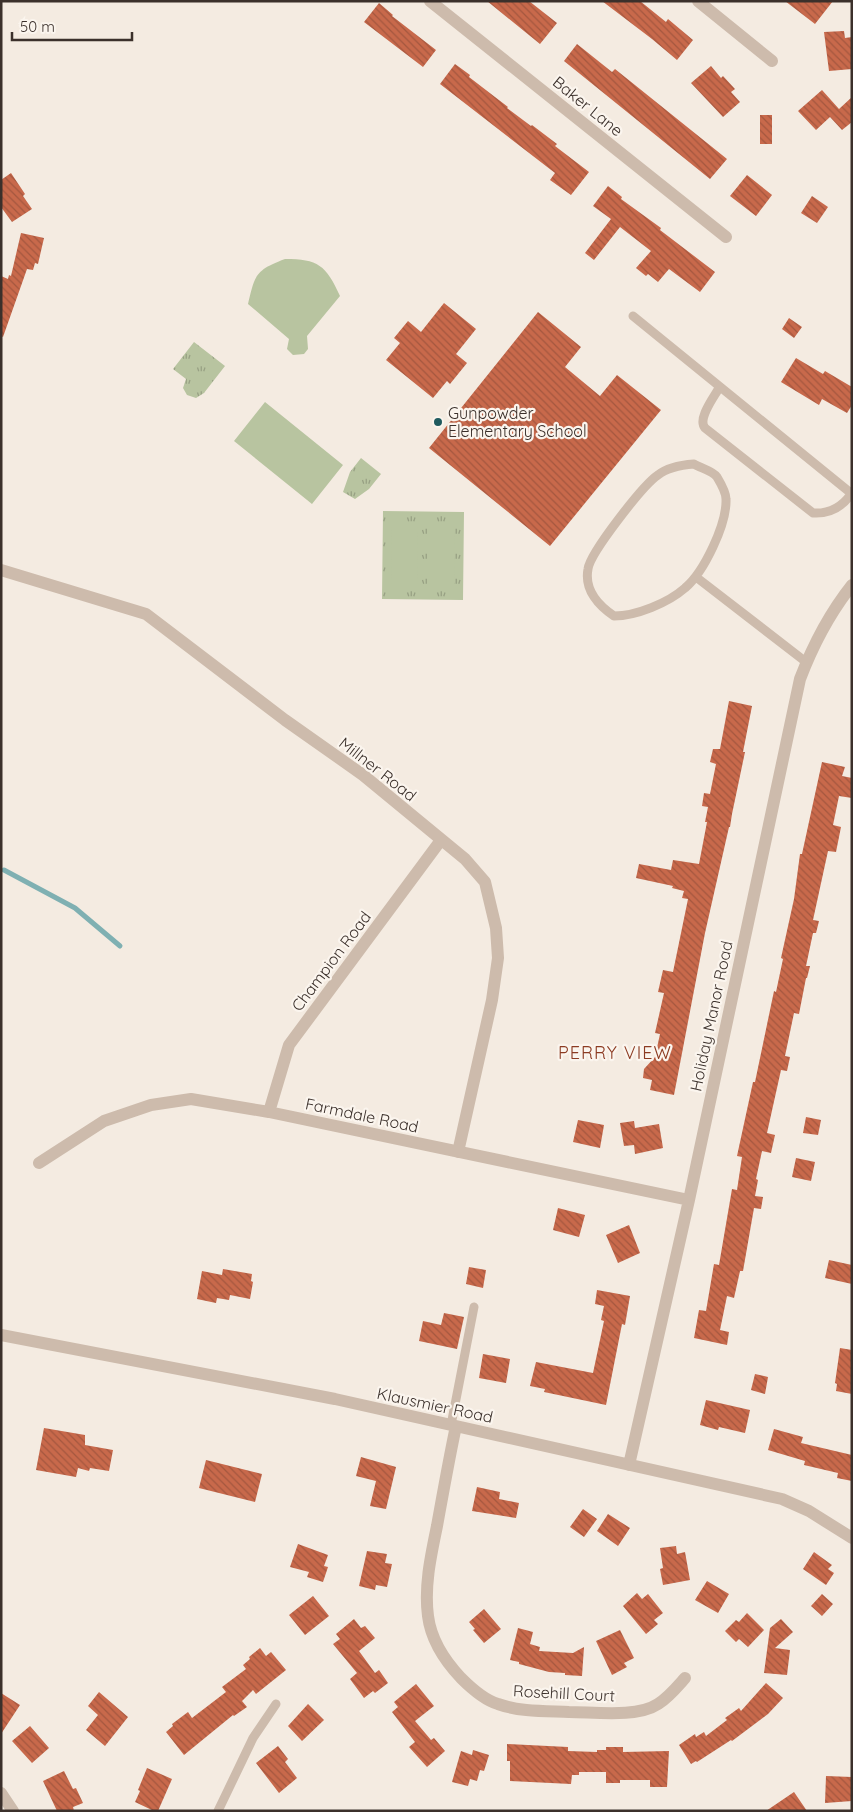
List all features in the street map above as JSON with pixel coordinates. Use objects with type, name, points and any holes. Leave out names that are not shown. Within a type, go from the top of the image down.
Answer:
[{"type":"street","name":"Baker Lane","points":[[430,1],[726,237]]},
{"type":"street","points":[[698,1],[772,61]]},
{"type":"street","name":"Millner Road","points":[[1,570],[146,614],[285,720],[363,775],[465,859],[485,882],[496,928],[498,958],[492,1000],[458,1152]]},
{"type":"street","name":"Holiday Manor Road","points":[[629,1465],[689,1200],[800,679],[806,662],[834,608],[852,585]]},
{"type":"street","name":"Champion Road","points":[[269,1112],[289,1045],[441,840]]},
{"type":"street","name":"Farmdale Road","points":[[39,1163],[104,1121],[151,1105],[192,1099],[269,1112],[689,1200]]},
{"type":"street","name":"Klausmier Road","points":[[1,1335],[326,1398],[782,1499],[809,1511],[852,1538]]},
{"type":"street","name":"Rosehill Court","points":[[453,1425],[428,1573],[427,1602],[432,1634],[450,1667],[468,1685],[497,1704],[523,1710],[557,1712],[637,1712],[657,1705],[685,1678]]},
{"type":"street","points":[[1,1793],[13,1811]]},
{"type":"lane","points":[[633,316],[851,494],[846,501],[834,510],[823,514],[813,513],[705,428],[702,425],[702,419],[719,388]]},
{"type":"lane","points":[[694,464],[716,476],[726,497],[724,516],[714,545],[696,577],[684,589],[664,601],[628,616],[614,616],[596,602],[589,587],[587,570],[592,556],[645,486],[658,474],[677,466],[694,464]]},
{"type":"lane","points":[[696,577],[806,662]]},
{"type":"lane","points":[[453,1425],[474,1307]]},
{"type":"lane","points":[[218,1811],[253,1738],[276,1704]]},
{"type":"green space","points":[[285,259],[306,260],[320,266],[330,277],[340,296],[307,336],[308,349],[304,354],[293,355],[287,349],[289,339],[248,304],[258,274],[268,266]]},
{"type":"green space","points":[[194,342],[225,366],[204,393],[196,398],[187,395],[183,388],[186,379],[173,369]]},
{"type":"green space","points":[[265,402],[343,465],[312,504],[234,441]]},
{"type":"green space","points":[[361,458],[381,474],[369,489],[355,499],[343,492],[350,472]]},
{"type":"green space","points":[[383,511],[464,512],[463,600],[382,599]]},
{"type":"green space","points":[[392,527],[418,527],[417,584],[391,584]]},
{"type":"green space","points":[[428,527],[455,527],[454,584],[428,584]]},
{"type":"building","points":[[487,1],[529,1],[557,23],[540,44]]},
{"type":"building","points":[[602,1],[640,1],[666,22],[668,19],[693,40],[677,60]]},
{"type":"building","points":[[785,1],[833,1],[815,24]]},
{"type":"building","points":[[379,3],[392,16],[436,50],[423,67],[364,22]]},
{"type":"building","points":[[844,31],[845,38],[852,37],[852,69],[829,71],[824,32]]},
{"type":"building","points":[[577,44],[612,72],[615,69],[727,159],[710,179],[564,61]]},
{"type":"building","points":[[455,64],[507,108],[557,144],[555,146],[589,172],[571,195],[550,180],[555,173],[440,84]]},
{"type":"building","points":[[711,66],[721,78],[723,76],[735,89],[731,92],[740,102],[723,117],[691,83]]},
{"type":"building","points":[[822,90],[839,109],[852,97],[852,122],[842,130],[830,117],[816,130],[798,111]]},
{"type":"building","points":[[760,115],[772,115],[772,144],[760,144]]},
{"type":"building","points":[[11,173],[25,194],[23,196],[32,209],[12,222],[1,207],[1,180]]},
{"type":"building","points":[[747,175],[772,195],[756,216],[730,196]]},
{"type":"building","points":[[608,186],[622,197],[621,199],[661,228],[660,230],[715,272],[700,292],[669,269],[658,282],[636,268],[651,251],[620,227],[594,260],[585,253],[611,219],[593,206]]},
{"type":"building","points":[[812,196],[828,207],[817,223],[801,213]]},
{"type":"building","points":[[21,233],[44,238],[38,264],[35,263],[33,270],[27,269],[3,337],[1,336],[1,276],[8,279],[9,275],[11,276]]},
{"type":"building","points":[[444,303],[476,329],[456,354],[467,363],[450,384],[447,381],[433,398],[386,360],[400,343],[394,338],[408,321],[421,332]]},
{"type":"building","points":[[538,312],[581,347],[565,367],[600,396],[617,375],[661,410],[550,546],[429,448]]},
{"type":"building","points":[[789,318],[802,327],[794,338],[782,329]]},
{"type":"building","points":[[796,358],[823,374],[825,371],[852,387],[852,405],[847,413],[822,399],[819,405],[781,382]]},
{"type":"building","points":[[729,701],[752,706],[730,827],[705,933],[674,1095],[650,1090],[652,1080],[643,1078],[644,1069],[655,1057],[660,1034],[655,1033],[664,993],[658,992],[663,970],[673,972],[688,899],[682,898],[684,891],[672,888],[673,886],[636,878],[639,864],[671,870],[673,860],[699,864],[707,822],[705,822],[708,807],[702,806],[704,793],[710,794],[716,764],[710,762],[713,749],[720,749]]},
{"type":"building","points":[[822,762],[845,767],[842,776],[852,778],[852,798],[839,796],[833,825],[841,827],[836,852],[828,851],[813,920],[819,921],[816,933],[813,933],[806,966],[810,966],[799,1014],[794,1013],[785,1056],[790,1057],[787,1071],[781,1070],[767,1133],[775,1135],[771,1153],[762,1151],[756,1179],[758,1180],[755,1196],[763,1197],[761,1209],[754,1208],[743,1271],[740,1271],[734,1298],[727,1296],[720,1330],[729,1332],[727,1345],[694,1338],[699,1310],[706,1311],[714,1264],[719,1265],[732,1189],[737,1190],[742,1157],[737,1156],[774,991],[776,992],[783,959],[781,958],[794,899],[800,854],[802,854]]},
{"type":"building","points":[[806,1117],[821,1120],[818,1135],[803,1133]]},
{"type":"building","points":[[578,1120],[604,1125],[600,1148],[573,1142]]},
{"type":"building","points":[[634,1121],[635,1128],[659,1124],[663,1148],[635,1154],[634,1145],[624,1146],[620,1123]]},
{"type":"building","points":[[796,1158],[815,1162],[811,1181],[792,1177]]},
{"type":"building","points":[[558,1208],[585,1215],[579,1237],[553,1230]]},
{"type":"building","points":[[629,1225],[640,1253],[618,1263],[606,1235]]},
{"type":"building","points":[[829,1260],[852,1265],[852,1284],[825,1278]]},
{"type":"building","points":[[469,1267],[486,1270],[483,1288],[466,1284]]},
{"type":"building","points":[[223,1269],[252,1274],[251,1281],[253,1282],[250,1299],[230,1295],[229,1300],[217,1298],[216,1303],[197,1299],[202,1271],[222,1275]]},
{"type":"building","points":[[597,1290],[630,1296],[625,1325],[622,1324],[606,1405],[544,1392],[545,1389],[530,1386],[536,1362],[593,1373],[604,1321],[601,1320],[604,1306],[595,1304]]},
{"type":"building","points":[[444,1313],[464,1317],[457,1349],[419,1341],[423,1321],[441,1325]]},
{"type":"building","points":[[840,1348],[852,1350],[852,1394],[836,1391],[837,1384],[835,1383]]},
{"type":"building","points":[[483,1354],[510,1359],[506,1383],[479,1378]]},
{"type":"building","points":[[755,1374],[768,1377],[765,1394],[751,1390]]},
{"type":"building","points":[[706,1400],[750,1410],[745,1433],[719,1427],[718,1430],[700,1425]]},
{"type":"building","points":[[44,1428],[85,1435],[85,1445],[113,1450],[109,1471],[90,1468],[89,1471],[78,1468],[76,1477],[36,1470]]},
{"type":"building","points":[[774,1429],[803,1437],[801,1443],[852,1455],[852,1481],[837,1478],[838,1473],[804,1465],[805,1461],[768,1450]]},
{"type":"building","points":[[361,1457],[396,1467],[386,1509],[370,1506],[376,1481],[356,1476]]},
{"type":"building","points":[[206,1460],[262,1474],[255,1502],[199,1488]]},
{"type":"building","points":[[477,1487],[500,1492],[499,1499],[519,1503],[516,1518],[472,1511]]},
{"type":"building","points":[[583,1509],[597,1519],[584,1537],[570,1527]]},
{"type":"building","points":[[608,1514],[630,1528],[618,1546],[597,1531]]},
{"type":"building","points":[[298,1544],[328,1555],[324,1566],[328,1567],[323,1582],[307,1577],[309,1572],[290,1567]]},
{"type":"building","points":[[676,1546],[677,1554],[685,1552],[690,1580],[663,1585],[660,1569],[663,1568],[660,1548]]},
{"type":"building","points":[[367,1551],[387,1554],[385,1563],[392,1564],[387,1587],[376,1585],[375,1590],[359,1586]]},
{"type":"building","points":[[814,1552],[832,1565],[828,1569],[834,1573],[826,1585],[803,1569]]},
{"type":"building","points":[[707,1581],[729,1594],[718,1613],[695,1600]]},
{"type":"building","points":[[637,1593],[642,1599],[648,1594],[663,1613],[654,1620],[658,1624],[646,1634],[623,1606]]},
{"type":"building","points":[[822,1594],[833,1604],[822,1616],[811,1606]]},
{"type":"building","points":[[313,1596],[329,1616],[305,1635],[289,1615]]},
{"type":"building","points":[[484,1609],[501,1629],[484,1643],[469,1622]]},
{"type":"building","points":[[747,1613],[764,1630],[748,1647],[739,1639],[736,1642],[725,1631],[736,1620],[739,1622]]},
{"type":"building","points":[[354,1619],[361,1628],[365,1626],[375,1638],[359,1651],[375,1673],[379,1670],[388,1683],[375,1693],[373,1691],[364,1698],[350,1679],[357,1673],[333,1644],[340,1639],[336,1634]]},
{"type":"building","points":[[781,1619],[793,1632],[775,1648],[790,1650],[787,1675],[764,1673],[770,1628]]},
{"type":"building","points":[[518,1628],[533,1632],[530,1644],[540,1647],[539,1651],[573,1653],[584,1647],[582,1676],[549,1672],[510,1660]]},
{"type":"building","points":[[620,1630],[634,1658],[624,1663],[627,1667],[612,1675],[596,1641]]},
{"type":"building","points":[[260,1648],[266,1656],[271,1652],[286,1670],[256,1694],[253,1690],[242,1701],[247,1707],[233,1715],[184,1755],[166,1732],[173,1726],[172,1724],[188,1712],[192,1718],[226,1692],[222,1687],[246,1669],[243,1665]]},
{"type":"building","points":[[766,1683],[783,1698],[768,1714],[732,1741],[691,1764],[679,1745],[695,1734],[696,1737],[704,1732],[706,1736],[739,1708],[741,1711]]},
{"type":"building","points":[[416,1684],[434,1706],[415,1721],[431,1740],[434,1738],[445,1751],[427,1767],[409,1747],[415,1742],[392,1712],[398,1707],[394,1702]]},
{"type":"building","points":[[99,1692],[128,1717],[105,1746],[86,1730],[98,1715],[88,1706]]},
{"type":"building","points":[[1,1693],[20,1705],[1,1734]]},
{"type":"building","points":[[308,1704],[324,1720],[302,1741],[288,1726]]},
{"type":"building","points":[[30,1726],[49,1748],[32,1763],[12,1741]]},
{"type":"building","points":[[507,1744],[568,1747],[568,1751],[597,1752],[597,1750],[606,1750],[606,1747],[623,1747],[623,1752],[669,1751],[667,1787],[650,1787],[650,1780],[620,1780],[620,1783],[606,1783],[606,1772],[579,1772],[579,1775],[572,1775],[571,1784],[510,1781],[510,1761],[507,1761]]},
{"type":"building","points":[[278,1746],[288,1759],[285,1762],[297,1778],[279,1793],[256,1763]]},
{"type":"building","points":[[473,1750],[489,1755],[484,1771],[480,1770],[477,1781],[470,1779],[468,1786],[452,1782],[461,1751],[472,1755]]},
{"type":"building","points":[[147,1768],[172,1779],[158,1811],[135,1802]]},
{"type":"building","points":[[64,1771],[73,1789],[76,1788],[83,1803],[73,1807],[74,1811],[57,1811],[43,1781]]},
{"type":"building","points":[[826,1776],[852,1777],[852,1801],[825,1803]]},
{"type":"building","points":[[794,1792],[807,1811],[766,1811]]},
{"type":"waterway","points":[[4,870],[75,908],[120,946]]},
{"type":"place","name":"Gunpowder Elementary School","points":[[438,422]]},
{"type":"district","name":"PERRY VIEW","points":[[615,1052]]}]
